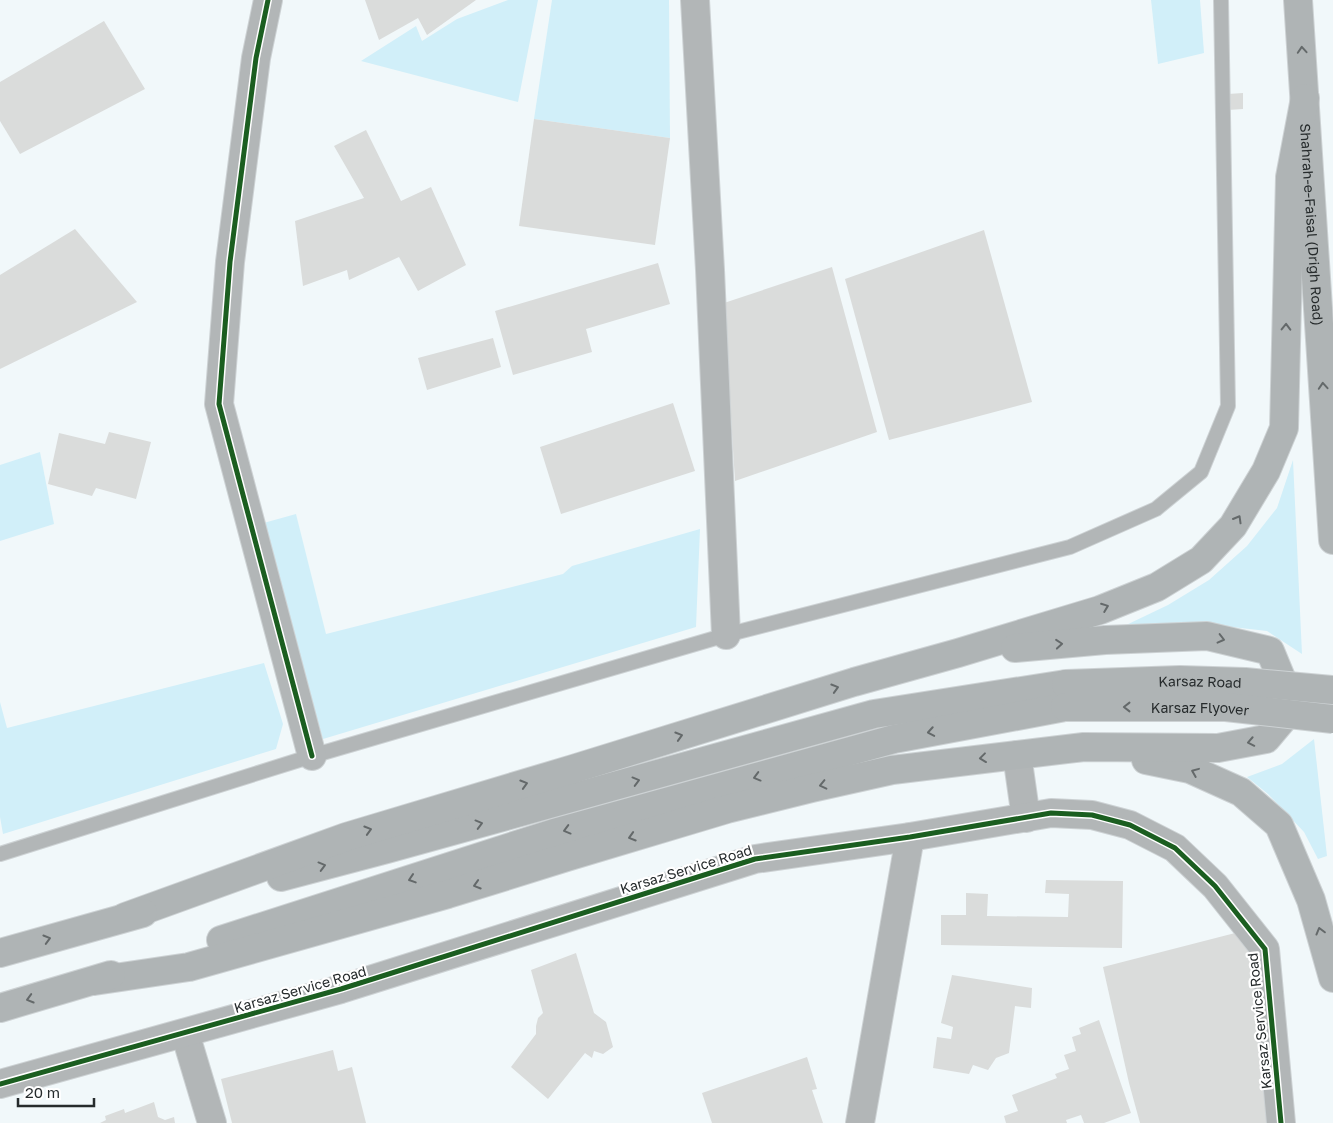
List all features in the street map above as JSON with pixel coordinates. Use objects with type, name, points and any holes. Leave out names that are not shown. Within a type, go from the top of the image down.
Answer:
[{"type":"highway","name":"Shahrah-e-Faisal (Drigh Road)","points":[[1298,0],[1333,540]]},
{"type":"highway","points":[[125,918],[346,837],[854,682],[1100,610],[1157,587],[1201,560],[1233,526],[1266,471],[1284,428],[1290,176],[1305,98]]},
{"type":"highway","points":[[94,980],[189,967],[448,894],[727,809],[892,770],[1084,747],[1218,748],[1266,739],[1282,720],[1284,685],[1270,651],[1207,636],[1105,640],[958,653]]},
{"type":"highway","name":"Karsaz Road","points":[[1066,696],[1180,680],[1245,682],[1333,690]]},
{"type":"highway","points":[[0,953],[125,918],[387,850],[874,714],[1066,696]]},
{"type":"highway","points":[[0,1008],[94,980],[554,833],[894,739],[1066,696]]},
{"type":"highway","name":"Karsaz Flyover","points":[[1066,696],[1226,707],[1333,719]]},
{"type":"highway","points":[[1084,747],[1190,769],[1241,792],[1279,825],[1311,900],[1333,978]]},
{"type":"street","points":[[268,0],[256,58],[230,262],[219,404],[312,756]]},
{"type":"street","points":[[695,0],[710,270],[726,635]]},
{"type":"street","points":[[1018,754],[1026,818]]},
{"type":"street","name":"Karsaz Service Road","points":[[0,1084],[341,989],[755,859],[910,837],[1051,813],[1092,815],[1130,825],[1175,848],[1215,886],[1265,949],[1282,1123]]},
{"type":"street","points":[[860,1123],[910,837]]},
{"type":"street","points":[[186,1033],[212,1123]]},
{"type":"lane","points":[[0,854],[312,756],[726,635],[1070,547],[1156,509],[1201,472],[1228,406],[1221,0]]},
{"type":"shaded area","points":[[508,0],[538,0],[518,102],[361,61],[416,26],[422,41],[457,19]]},
{"type":"shaded area","points":[[552,0],[669,0],[670,138],[534,119]]},
{"type":"shaded area","points":[[1151,0],[1200,0],[1204,53],[1158,64]]},
{"type":"shaded area","points":[[40,452],[54,524],[0,541],[0,465]]},
{"type":"shaded area","points":[[1293,460],[1302,654],[1267,631],[1197,623],[1122,627],[1168,605],[1209,580],[1247,546],[1277,508]]},
{"type":"shaded area","points":[[296,514],[326,634],[563,574],[572,566],[700,529],[696,627],[323,739],[260,524]]},
{"type":"shaded area","points":[[264,663],[283,724],[276,749],[3,834],[0,817],[0,702],[7,728]]},
{"type":"shaded area","points":[[1314,739],[1327,856],[1318,859],[1304,832],[1268,794],[1247,777],[1282,764]]},
{"type":"building","points":[[365,0],[476,0],[427,35],[418,18],[379,40]]},
{"type":"building","points":[[104,21],[145,89],[20,154],[0,121],[0,82]]},
{"type":"building","points":[[1243,93],[1243,109],[1228,110],[1228,94]]},
{"type":"building","points":[[534,119],[670,138],[655,245],[519,226]]},
{"type":"building","points":[[366,130],[401,201],[431,187],[466,265],[418,291],[399,257],[349,280],[347,270],[303,286],[295,221],[364,198],[334,146]]},
{"type":"building","points":[[75,229],[137,302],[0,369],[0,275]]},
{"type":"building","points":[[984,230],[1032,402],[889,440],[845,279]]},
{"type":"building","points":[[658,263],[670,304],[586,329],[592,352],[513,375],[495,311]]},
{"type":"building","points":[[832,267],[877,432],[735,481],[724,303]]},
{"type":"building","points":[[493,338],[501,367],[427,390],[418,358]]},
{"type":"building","points":[[673,403],[695,471],[561,514],[540,447]]},
{"type":"building","points":[[109,432],[151,442],[136,499],[96,488],[92,496],[48,484],[59,433],[105,444]]},
{"type":"building","points":[[1046,880],[1123,881],[1122,948],[941,945],[941,915],[966,915],[966,893],[988,894],[987,916],[1068,917],[1069,894],[1045,893]]},
{"type":"building","points":[[1239,932],[1255,948],[1267,1123],[1140,1123],[1103,967]]},
{"type":"building","points":[[576,953],[594,1013],[606,1022],[613,1047],[603,1054],[594,1051],[592,1058],[585,1053],[548,1099],[511,1067],[536,1034],[538,1018],[543,1013],[531,970]]},
{"type":"building","points":[[952,975],[1032,988],[1031,1008],[1015,1006],[1009,1053],[996,1058],[988,1070],[973,1065],[969,1074],[933,1068],[937,1037],[951,1039],[953,1027],[941,1023]]},
{"type":"building","points":[[1099,1020],[1131,1113],[1104,1123],[1084,1123],[1081,1115],[1066,1120],[1067,1123],[1006,1123],[1004,1116],[1018,1111],[1012,1095],[1057,1078],[1055,1074],[1069,1069],[1064,1055],[1076,1051],[1072,1037],[1081,1034],[1079,1028]]},
{"type":"building","points":[[333,1050],[338,1071],[352,1067],[366,1123],[232,1123],[221,1079]]},
{"type":"building","points":[[807,1057],[817,1089],[812,1090],[823,1123],[712,1123],[702,1093]]},
{"type":"building","points":[[154,1102],[158,1117],[165,1120],[174,1117],[175,1123],[100,1123],[106,1120],[105,1116],[124,1109],[125,1113]]},
{"type":"cycle path","points":[[268,0],[256,58],[230,262],[219,404],[312,756]]},
{"type":"cycle path","points":[[0,1084],[341,989],[755,859],[910,837],[1051,813],[1092,815],[1130,825],[1175,848],[1215,886],[1265,949],[1281,1123]]}]
